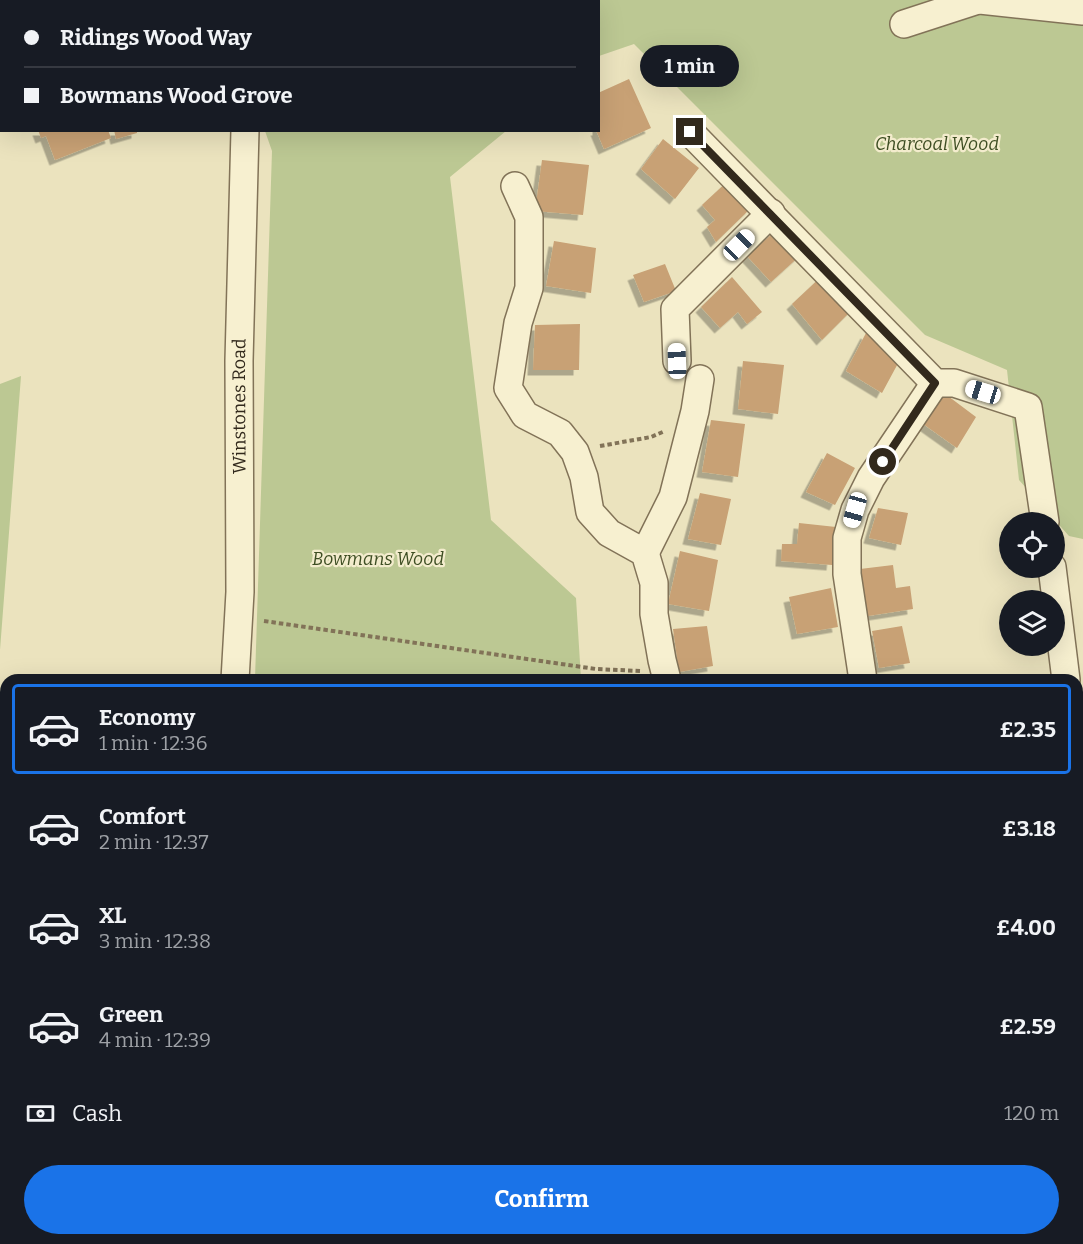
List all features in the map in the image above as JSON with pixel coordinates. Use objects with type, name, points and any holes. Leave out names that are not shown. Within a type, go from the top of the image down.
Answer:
[{"type":"street","points":[[904,24],[979,0],[1083,11]]},
{"type":"street","name":"Winstones Road","points":[[235,674],[238,617],[239,362],[245,132]]},
{"type":"street","points":[[690,132],[935,383],[954,383],[1028,407],[1044,512]]},
{"type":"street","points":[[515,186],[529,217],[529,288],[518,323],[508,388],[525,415],[560,433],[576,452],[584,477],[590,512],[609,533],[645,553]]},
{"type":"street","points":[[677,361],[675,309],[771,213]]},
{"type":"street","points":[[666,674],[654,614],[654,583],[645,553],[673,497],[695,411],[700,379]]},
{"type":"street","points":[[862,674],[847,574],[847,538],[855,510],[872,478],[935,383]]},
{"type":"street","points":[[1053,578],[1065,674]]},
{"type":"path","points":[[576,452],[651,437],[670,428]]},
{"type":"path","points":[[238,617],[597,669],[646,674]]},
{"type":"green space","name":"Charcoal Wood","points":[[600,0],[1083,0],[1083,539],[1069,536],[1065,532],[1065,512],[1048,512],[1019,480],[1007,370],[925,335],[634,44],[600,56]]},
{"type":"green space","name":"Bowmans Wood","points":[[265,132],[505,132],[450,177],[491,520],[576,598],[581,674],[255,674],[272,151]]},
{"type":"green space","points":[[21,376],[0,650],[0,384]]},
{"type":"building","points":[[629,79],[651,128],[604,149],[597,132],[600,132],[600,92]]},
{"type":"building","points":[[39,132],[109,132],[111,138],[55,160],[46,136],[41,138]]},
{"type":"building","points":[[114,132],[137,132],[137,133],[116,139]]},
{"type":"building","points":[[663,139],[699,168],[675,199],[641,169]]},
{"type":"building","points":[[542,160],[589,165],[583,215],[535,211]]},
{"type":"building","points":[[730,179],[751,208],[716,242],[707,227],[715,220],[702,205]]},
{"type":"building","points":[[780,227],[804,252],[771,282],[747,256]]},
{"type":"building","points":[[554,241],[596,248],[591,293],[546,286]]},
{"type":"building","points":[[665,264],[676,291],[644,302],[633,275]]},
{"type":"building","points":[[824,274],[854,308],[822,340],[792,304]]},
{"type":"building","points":[[732,277],[762,312],[747,324],[738,312],[720,328],[701,307]]},
{"type":"building","points":[[580,324],[579,370],[533,370],[535,325]]},
{"type":"building","points":[[866,333],[902,356],[882,393],[846,371]]},
{"type":"building","points":[[743,361],[784,365],[778,414],[738,409]]},
{"type":"building","points":[[940,390],[976,417],[957,448],[919,421]]},
{"type":"building","points":[[711,420],[745,424],[738,477],[702,472]]},
{"type":"building","points":[[827,453],[855,468],[835,505],[806,492]]},
{"type":"building","points":[[700,493],[731,499],[721,545],[688,539]]},
{"type":"building","points":[[878,508],[908,513],[901,545],[869,538]]},
{"type":"building","points":[[799,523],[836,527],[832,565],[781,561],[782,544],[797,544]]},
{"type":"building","points":[[680,551],[718,560],[709,611],[668,604]]},
{"type":"building","points":[[893,565],[896,588],[910,586],[913,609],[868,616],[860,569]]},
{"type":"building","points":[[831,588],[838,627],[797,634],[789,597]]},
{"type":"building","points":[[707,626],[713,666],[679,672],[673,629]]},
{"type":"building","points":[[902,626],[910,663],[879,668],[872,631]]},
{"type":"route","points":[[690,132],[935,383],[883,462]]}]
